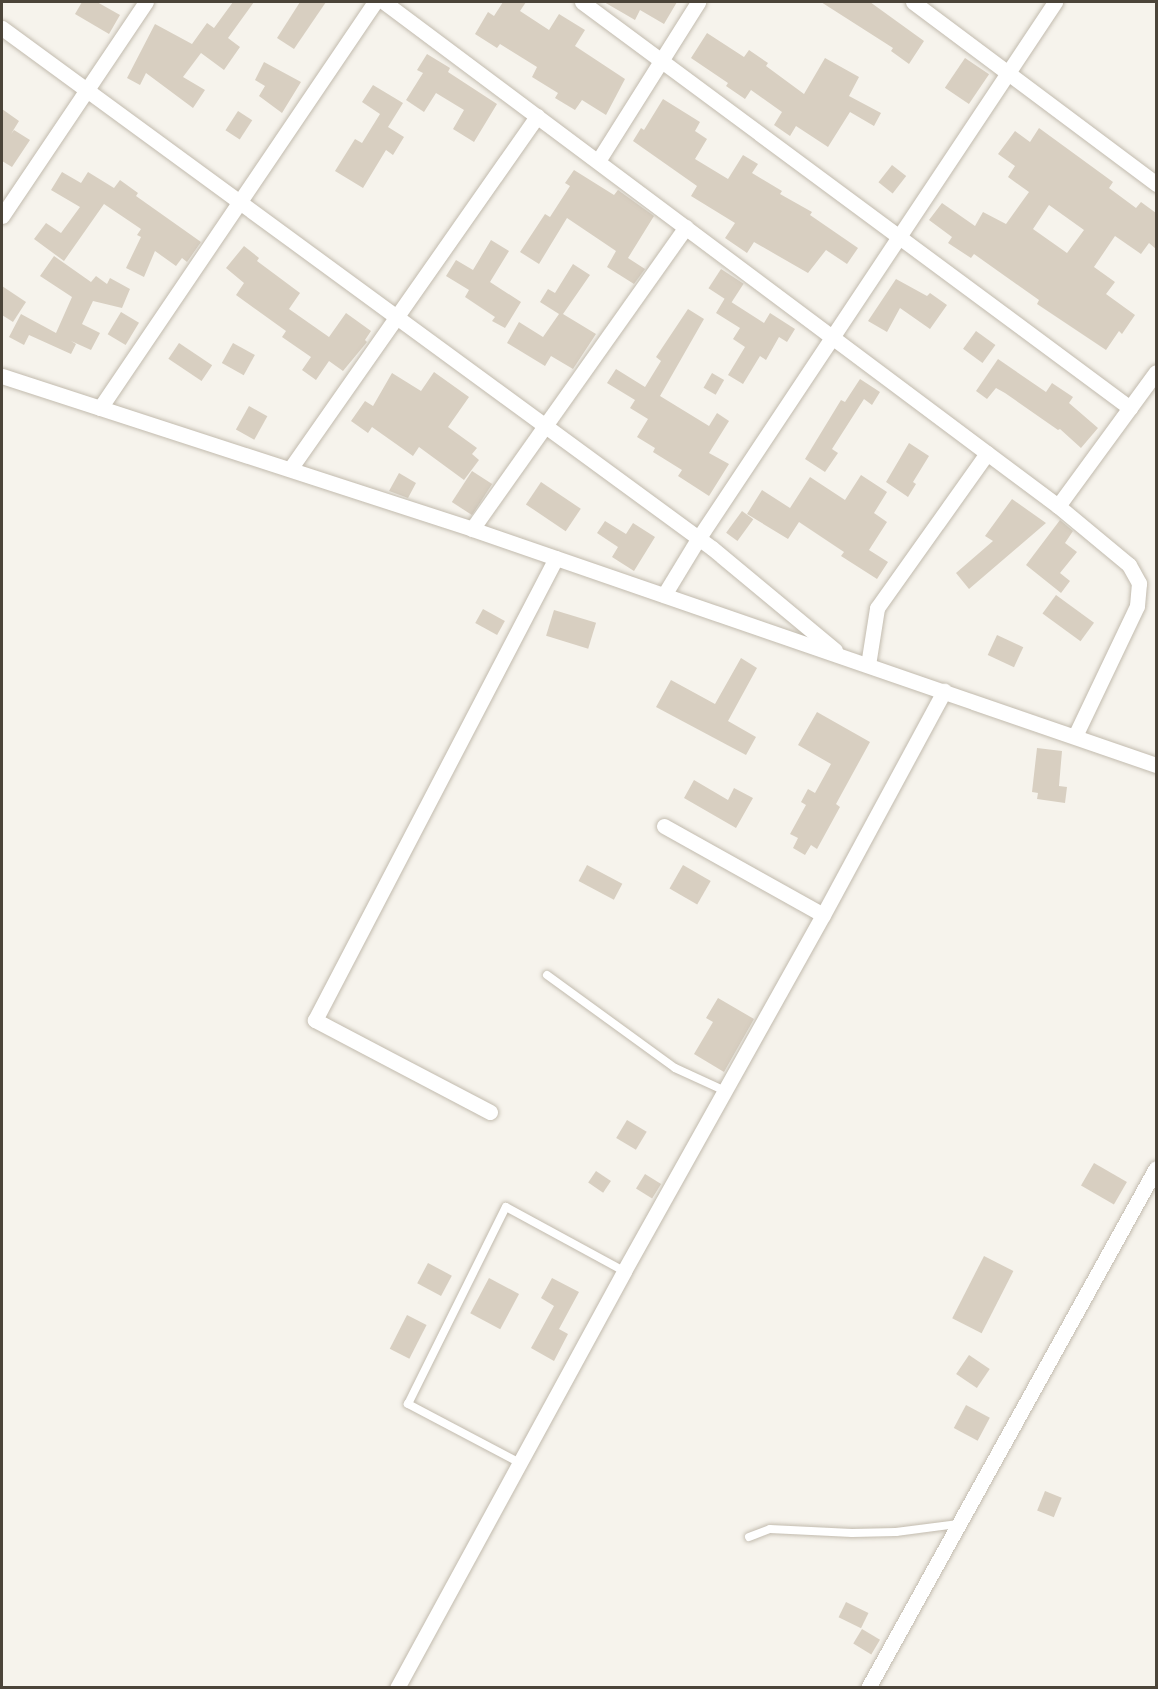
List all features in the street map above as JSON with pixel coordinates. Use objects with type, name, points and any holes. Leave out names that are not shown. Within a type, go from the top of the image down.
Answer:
[{"type":"street","points":[[2,216],[146,2]]},
{"type":"street","points":[[100,408],[375,2]]},
{"type":"street","points":[[384,2],[1058,506],[1129,565],[1139,583],[1137,606],[1075,736]]},
{"type":"street","points":[[582,2],[1130,408]]},
{"type":"street","points":[[598,162],[698,2]]},
{"type":"street","points":[[913,2],[1156,184]]},
{"type":"street","points":[[664,595],[698,539],[1055,2]]},
{"type":"street","points":[[2,28],[698,539],[845,657]]},
{"type":"street","points":[[290,470],[537,116]]},
{"type":"street","points":[[472,529],[686,227]]},
{"type":"street","points":[[1058,506],[1156,372]]},
{"type":"street","points":[[2,376],[472,529],[1156,765]]},
{"type":"street","points":[[868,665],[877,608],[987,453]]},
{"type":"street","points":[[490,1112],[315,1020],[556,558]]},
{"type":"street","points":[[397,1688],[624,1270],[823,915],[944,691]]},
{"type":"street","points":[[664,826],[823,915]]},
{"type":"street","points":[[868,1688],[1156,1168]]},
{"type":"lane","points":[[547,975],[675,1068],[725,1091]]},
{"type":"lane","points":[[520,1463],[408,1404],[506,1207],[624,1270]]},
{"type":"lane","points":[[749,1537],[771,1529],[852,1533],[896,1532],[959,1524]]},
{"type":"building","points":[[82,2],[97,2],[120,15],[109,34],[75,14]]},
{"type":"building","points":[[233,2],[254,2],[228,38],[240,47],[224,70],[201,53],[183,77],[205,90],[193,108],[146,73],[140,85],[127,78],[155,24],[192,44],[207,23],[214,28]]},
{"type":"building","points":[[300,2],[326,2],[294,49],[277,38]]},
{"type":"building","points":[[503,2],[526,2],[520,11],[549,30],[559,14],[585,30],[575,46],[625,79],[606,115],[582,100],[575,110],[555,98],[558,93],[532,77],[537,67],[500,44],[497,48],[475,34],[488,12],[494,16]]},
{"type":"building","points":[[604,2],[677,2],[664,24],[640,10],[635,20]]},
{"type":"building","points":[[821,2],[870,2],[924,41],[909,64],[891,51],[893,48]]},
{"type":"building","points":[[707,33],[744,57],[749,50],[768,63],[766,66],[804,94],[825,58],[859,77],[849,96],[881,113],[874,126],[850,112],[828,147],[796,126],[790,136],[774,125],[782,112],[751,90],[745,99],[726,86],[728,83],[691,58]]},
{"type":"building","points":[[427,54],[450,68],[448,72],[497,104],[474,142],[453,129],[464,110],[436,93],[424,112],[406,100],[423,73],[417,70]]},
{"type":"building","points":[[965,58],[989,74],[969,104],[945,88]]},
{"type":"building","points":[[264,62],[301,82],[282,113],[259,96],[265,86],[255,80]]},
{"type":"building","points":[[373,85],[403,103],[388,127],[404,137],[393,155],[386,150],[363,188],[335,171],[355,139],[362,143],[380,114],[362,102]]},
{"type":"building","points":[[663,99],[700,122],[695,131],[707,139],[695,159],[728,179],[743,155],[758,164],[752,173],[782,191],[780,194],[812,212],[810,215],[858,248],[847,264],[826,250],[808,273],[754,242],[747,253],[725,238],[735,223],[691,196],[697,186],[633,141],[641,128],[644,130]]},
{"type":"building","points":[[2,109],[19,121],[11,134],[14,130],[30,140],[12,167],[2,161]]},
{"type":"building","points":[[238,111],[252,120],[240,140],[225,130]]},
{"type":"building","points":[[1039,128],[1113,182],[1109,188],[1136,208],[1141,202],[1156,213],[1156,249],[1149,243],[1141,254],[1115,236],[1094,267],[1115,282],[1106,294],[1135,315],[1122,334],[1119,331],[1106,350],[1037,304],[1039,300],[974,254],[971,258],[948,243],[952,237],[929,220],[942,203],[975,226],[983,212],[1006,224],[1029,192],[1008,177],[1015,166],[998,154],[1015,131],[1030,142]],"holes":[[[1049,205],[1084,230],[1067,253],[1033,229]]]},
{"type":"building","points":[[892,165],[906,176],[893,193],[878,182]]},
{"type":"building","points":[[574,170],[614,195],[618,190],[654,216],[628,258],[645,269],[634,284],[607,267],[616,251],[567,218],[539,264],[520,252],[545,214],[550,217],[570,186],[565,183]]},
{"type":"building","points":[[62,172],[81,183],[88,172],[114,188],[120,180],[138,193],[136,196],[201,242],[187,262],[182,258],[176,266],[155,251],[144,277],[126,268],[141,237],[137,235],[141,229],[104,204],[64,261],[34,239],[46,223],[61,233],[80,207],[51,190]]},
{"type":"building","points":[[491,240],[509,251],[490,282],[521,302],[505,328],[492,321],[495,317],[465,297],[469,290],[446,276],[456,260],[473,270]]},
{"type":"building","points":[[244,246],[259,258],[257,261],[300,293],[289,309],[329,337],[346,313],[371,331],[365,340],[367,342],[343,371],[329,361],[316,380],[302,370],[311,357],[282,337],[286,331],[236,295],[244,283],[226,268]]},
{"type":"building","points":[[54,256],[91,282],[96,276],[107,284],[110,278],[130,289],[122,308],[93,301],[82,324],[100,333],[91,350],[71,341],[76,344],[71,354],[29,335],[24,345],[9,337],[21,314],[56,333],[72,297],[40,276]]},
{"type":"building","points":[[573,264],[590,275],[563,314],[596,334],[573,369],[551,356],[545,366],[507,343],[519,322],[543,337],[559,314],[540,302],[548,289],[555,293]]},
{"type":"building","points":[[721,269],[744,284],[731,303],[708,288]]},
{"type":"building","points":[[896,279],[927,296],[930,293],[947,305],[930,329],[900,308],[887,332],[868,321]]},
{"type":"building","points":[[2,286],[26,302],[13,322],[2,315]]},
{"type":"building","points":[[725,298],[764,323],[770,313],[795,329],[787,342],[779,337],[766,360],[760,356],[743,384],[728,375],[745,347],[733,339],[740,328],[716,313]]},
{"type":"building","points":[[688,309],[704,319],[660,396],[709,426],[717,413],[729,421],[709,453],[729,464],[709,496],[678,476],[682,470],[653,452],[655,448],[637,437],[648,419],[630,408],[635,400],[607,383],[616,369],[645,387],[661,361],[656,357]]},
{"type":"building","points":[[121,312],[139,323],[126,345],[108,334]]},
{"type":"building","points":[[976,331],[995,345],[982,363],[963,349]]},
{"type":"building","points":[[179,343],[212,365],[202,381],[168,359]]},
{"type":"building","points":[[233,343],[255,355],[244,375],[222,363]]},
{"type":"building","points":[[998,359],[1046,392],[1052,383],[1073,397],[1069,403],[1098,428],[1081,448],[1060,429],[1058,430],[996,388],[987,399],[976,391]]},
{"type":"building","points":[[434,372],[469,397],[448,427],[477,448],[472,454],[479,460],[464,480],[419,447],[413,456],[372,427],[368,433],[351,421],[365,401],[373,406],[392,373],[421,391]]},
{"type":"building","points":[[712,373],[724,380],[716,395],[704,388]]},
{"type":"building","points":[[860,379],[880,392],[872,405],[864,399],[832,449],[838,453],[825,472],[805,459],[841,400],[845,402]]},
{"type":"building","points":[[249,406],[267,416],[254,440],[236,430]]},
{"type":"building","points":[[909,443],[929,456],[913,482],[916,484],[908,497],[886,482]]},
{"type":"building","points":[[472,471],[492,484],[472,515],[452,502]]},
{"type":"building","points":[[399,473],[416,483],[408,498],[389,491]]},
{"type":"building","points":[[861,475],[887,492],[874,513],[887,522],[869,550],[888,562],[877,579],[841,556],[844,552],[799,522],[788,539],[747,514],[762,490],[790,508],[810,477],[845,500]]},
{"type":"building","points":[[541,482],[581,509],[566,531],[526,504]]},
{"type":"building","points":[[1012,499],[1046,523],[969,589],[956,573],[993,541],[985,536]]},
{"type":"building","points":[[742,511],[753,519],[737,541],[726,533]]},
{"type":"building","points":[[1060,520],[1073,531],[1065,543],[1077,552],[1060,573],[1070,581],[1061,593],[1026,565]]},
{"type":"building","points":[[605,521],[626,534],[633,523],[655,537],[634,571],[612,557],[618,547],[597,533]]},
{"type":"building","points":[[1056,595],[1094,623],[1081,641],[1042,614]]},
{"type":"building","points":[[483,609],[505,621],[497,635],[475,623]]},
{"type":"building","points":[[554,610],[596,623],[588,649],[546,636]]},
{"type":"building","points":[[997,635],[1023,647],[1014,667],[988,655]]},
{"type":"building","points":[[741,658],[757,668],[728,721],[756,737],[746,755],[656,707],[671,680],[715,704]]},
{"type":"building","points":[[817,712],[870,742],[836,804],[840,807],[817,849],[811,845],[805,855],[793,848],[798,838],[790,834],[806,805],[801,802],[808,789],[815,793],[831,764],[798,745]]},
{"type":"building","points":[[1037,748],[1062,751],[1059,786],[1067,787],[1065,803],[1037,799],[1038,793],[1032,792]]},
{"type":"building","points":[[694,780],[728,800],[734,788],[753,798],[736,828],[684,798]]},
{"type":"building","points":[[587,865],[622,884],[614,900],[579,881]]},
{"type":"building","points":[[683,865],[711,881],[697,904],[670,888]]},
{"type":"building","points":[[718,998],[754,1019],[724,1072],[694,1054],[713,1022],[706,1018]]},
{"type":"building","points":[[627,1120],[647,1132],[636,1150],[616,1138]]},
{"type":"building","points":[[1094,1163],[1127,1182],[1114,1205],[1081,1186]]},
{"type":"building","points":[[596,1171],[611,1181],[603,1193],[588,1183]]},
{"type":"building","points":[[645,1174],[661,1184],[652,1198],[636,1188]]},
{"type":"building","points":[[984,1256],[1013,1271],[982,1333],[952,1318]]},
{"type":"building","points":[[428,1263],[452,1276],[441,1296],[417,1283]]},
{"type":"building","points":[[489,1278],[519,1294],[500,1329],[470,1313]]},
{"type":"building","points":[[552,1278],[579,1292],[559,1329],[568,1334],[554,1361],[531,1348],[554,1306],[541,1298]]},
{"type":"building","points":[[407,1315],[427,1325],[409,1359],[390,1349]]},
{"type":"building","points":[[969,1355],[990,1369],[977,1388],[956,1374]]},
{"type":"building","points":[[966,1405],[990,1418],[978,1441],[954,1428]]},
{"type":"building","points":[[1045,1491],[1062,1498],[1054,1517],[1037,1510]]},
{"type":"building","points":[[846,1602],[868,1613],[861,1628],[839,1617]]},
{"type":"building","points":[[862,1629],[880,1640],[871,1654],[853,1644]]}]
